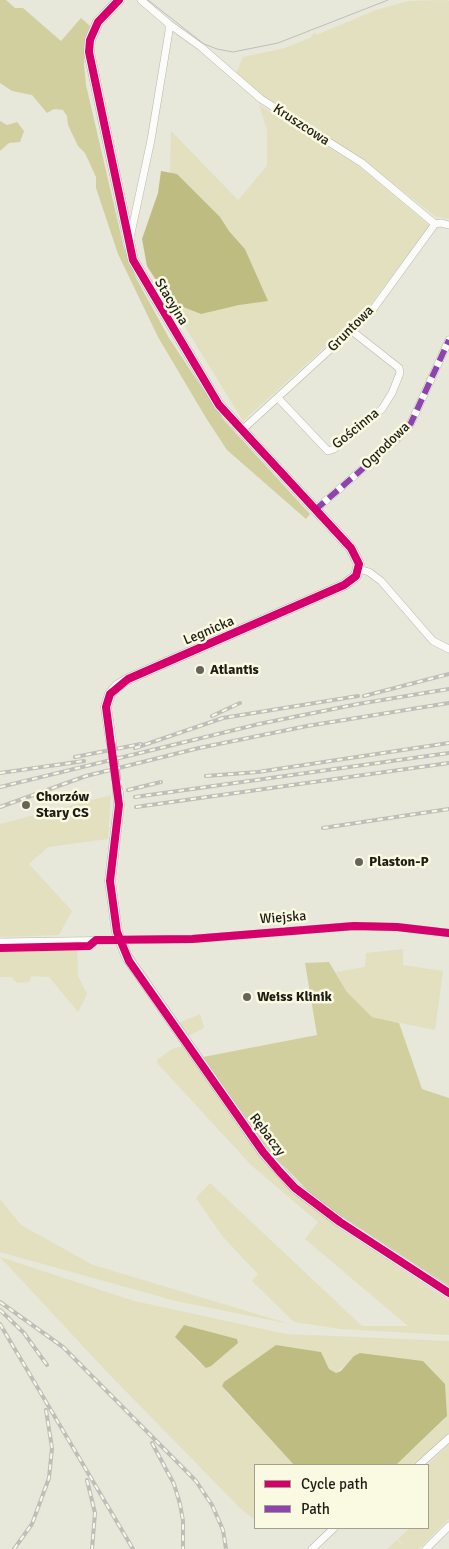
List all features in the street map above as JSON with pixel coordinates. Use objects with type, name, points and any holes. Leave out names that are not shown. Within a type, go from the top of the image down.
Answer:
[{"type":"street","name":"Stacyjna","points":[[119,0],[98,22],[90,40],[89,52],[129,245],[140,275],[219,405],[354,553],[358,560],[359,569]]},
{"type":"street","name":"Kruszcowa","points":[[142,0],[169,24],[201,47],[261,99],[362,163],[436,224]]},
{"type":"street","points":[[129,245],[151,140],[169,24]]},
{"type":"street","points":[[436,224],[441,222],[449,225]]},
{"type":"street","name":"Gruntowa","points":[[242,430],[352,331],[374,308],[436,224]]},
{"type":"street","name":"Gościnna","points":[[278,398],[328,451],[334,449],[382,409],[392,393],[400,373],[400,368],[352,331]]},
{"type":"street","name":"Ogrodowa","points":[[315,510],[397,439],[411,422],[449,340]]},
{"type":"street","points":[[359,569],[376,577],[433,641],[449,649]]},
{"type":"street","name":"Legnicka","points":[[111,741],[106,707],[110,694],[117,686],[344,585],[355,578],[359,569]]},
{"type":"street","points":[[0,942],[119,939],[110,881],[120,805],[118,792]]},
{"type":"street","name":"Wiejska","points":[[119,939],[192,939],[354,926],[397,927],[449,933]]},
{"type":"street","name":"Rębaczy","points":[[119,939],[127,957],[154,997],[263,1152],[280,1172],[295,1188],[332,1217],[449,1293]]},
{"type":"street","points":[[420,1464],[449,1438]]},
{"type":"street","points":[[426,1549],[449,1526]]},
{"type":"street","points":[[312,1549],[333,1529]]},
{"type":"shaded area","points":[[0,0],[6,0],[15,8],[23,8],[61,41],[81,18],[90,26],[85,39],[84,65],[86,85],[124,248],[136,278],[169,338],[223,419],[310,514],[306,519],[227,450],[206,418],[158,337],[118,254],[96,188],[96,177],[85,153],[78,146],[63,110],[54,109],[47,113],[32,95],[12,91],[0,83]]},
{"type":"shaded area","points":[[409,1],[449,1],[449,219],[436,217],[374,169],[287,116],[236,74],[243,57],[285,48],[312,37],[311,35],[315,33],[316,35],[376,10]]},
{"type":"shaded area","points":[[259,105],[360,167],[430,226],[366,310],[243,421],[170,302],[201,314],[239,304],[267,301],[245,248],[229,231],[220,217],[170,173],[171,131],[238,200],[267,166],[267,130]]},
{"type":"shaded area","points":[[0,121],[7,125],[17,122],[24,131],[20,142],[9,143],[0,151]]},
{"type":"shaded area","points":[[161,171],[177,174],[220,217],[229,231],[245,249],[268,301],[239,305],[201,314],[170,302],[147,266],[142,239],[158,193]]},
{"type":"shaded area","points":[[111,795],[108,839],[48,847],[29,864],[72,911],[59,935],[0,937],[0,824]]},
{"type":"shaded area","points":[[77,947],[78,976],[87,994],[78,1012],[49,977],[31,976],[30,982],[17,983],[12,977],[0,977],[0,949]]},
{"type":"shaded area","points":[[403,949],[403,965],[443,971],[435,1030],[372,1017],[347,992],[336,972],[365,967],[366,953]]},
{"type":"shaded area","points":[[329,962],[347,992],[372,1017],[399,1023],[422,1089],[449,1098],[449,1286],[318,1201],[271,1153],[203,1057],[317,1035],[305,963]]},
{"type":"shaded area","points":[[200,1014],[204,1028],[186,1037],[176,1024]]},
{"type":"shaded area","points":[[183,1046],[265,1163],[321,1215],[449,1301],[449,1335],[341,1329],[294,1322],[252,1281],[258,1274],[223,1237],[196,1198],[210,1183],[362,1326],[408,1326],[305,1239],[318,1222],[251,1165],[158,1064],[157,1060],[172,1049]]},
{"type":"shaded area","points":[[0,1199],[21,1225],[93,1265],[290,1324],[176,1301],[0,1252]]},
{"type":"shaded area","points":[[0,1257],[134,1301],[286,1334],[449,1341],[449,1434],[416,1464],[397,1464],[444,1420],[445,1384],[423,1361],[360,1353],[336,1373],[329,1369],[321,1352],[276,1345],[223,1384],[227,1393],[293,1464],[254,1464],[254,1519],[241,1509],[107,1372]],"holes":[[[184,1325],[238,1340],[200,1364],[175,1337]]]},
{"type":"shaded area","points":[[184,1325],[237,1339],[238,1343],[211,1366],[206,1368],[175,1337]]},
{"type":"shaded area","points":[[276,1345],[321,1352],[329,1369],[336,1373],[341,1371],[354,1356],[360,1353],[423,1361],[445,1384],[447,1416],[397,1464],[293,1464],[222,1386],[224,1382]]},
{"type":"shaded area","points":[[449,1444],[449,1519],[419,1549],[387,1549],[397,1540],[406,1547],[398,1539],[409,1529],[429,1529],[428,1464]]},
{"type":"tunnel","points":[[111,741],[118,792]]},
{"type":"tram line","points":[[148,0],[204,44],[233,52],[278,43],[388,0]]},
{"type":"railway","points":[[364,696],[449,674]]},
{"type":"railway","points":[[0,787],[259,724],[358,704],[449,689]]},
{"type":"railway","points":[[135,748],[223,718],[358,696]]},
{"type":"railway","points":[[212,716],[240,703]]},
{"type":"railway","points":[[0,807],[86,776],[199,748],[307,726],[449,703]]},
{"type":"railway","points":[[206,776],[258,772],[449,743]]},
{"type":"railway","points":[[75,757],[141,744]]},
{"type":"railway","points":[[135,797],[449,753]]},
{"type":"railway","points":[[0,773],[84,761]]},
{"type":"railway","points":[[136,807],[449,763]]},
{"type":"railway","points":[[128,790],[161,782]]},
{"type":"railway","points":[[323,828],[449,809]]},
{"type":"railway","points":[[0,1302],[63,1347],[196,1481],[212,1505],[223,1530],[226,1549]]},
{"type":"railway","points":[[0,1310],[24,1333],[47,1365]]},
{"type":"railway","points":[[0,1324],[133,1549]]},
{"type":"railway","points":[[14,1549],[32,1524],[49,1478],[52,1448],[46,1410]]},
{"type":"railway","points":[[152,1443],[174,1484],[180,1504],[183,1521],[183,1549]]},
{"type":"railway","points":[[87,1480],[95,1513],[92,1549]]},
{"type":"marked path","points":[[315,510],[397,439],[411,423],[449,340]]},
{"type":"cycle path","points":[[119,0],[98,22],[90,40],[89,52],[133,260],[219,405],[351,548],[359,564],[356,576],[344,585],[128,679],[110,694],[106,707],[119,805],[110,881],[117,932],[129,961],[263,1152],[280,1172],[295,1188],[340,1222],[449,1293]]},
{"type":"cycle path","points":[[0,948],[89,946],[96,940],[192,939],[354,926],[397,927],[449,933]]},
{"type":"place","name":"Atlantis","points":[[200,670]]},
{"type":"place","name":"Chorzów Stary CS","points":[[26,805]]},
{"type":"place","name":"Plaston-P","points":[[359,862]]},
{"type":"place","name":"Weiss Klinik","points":[[247,997]]}]
